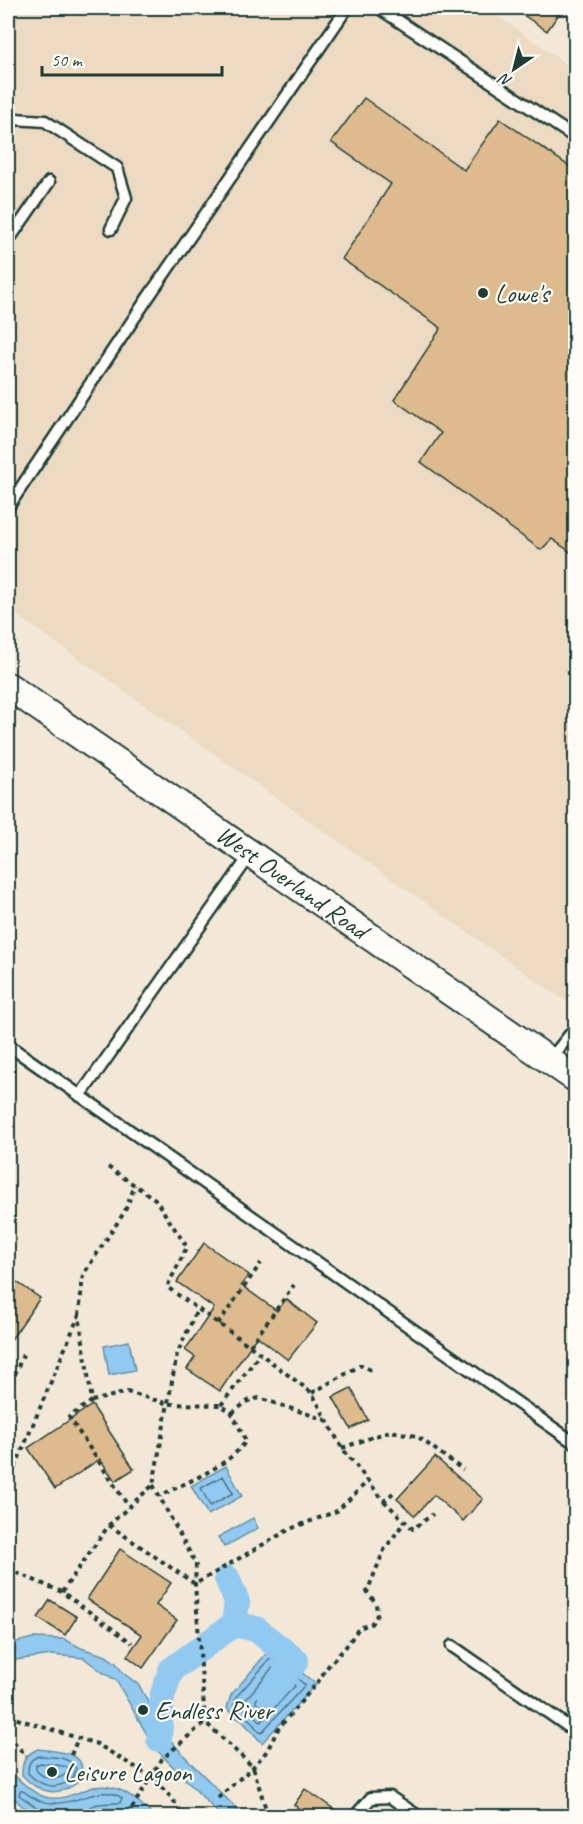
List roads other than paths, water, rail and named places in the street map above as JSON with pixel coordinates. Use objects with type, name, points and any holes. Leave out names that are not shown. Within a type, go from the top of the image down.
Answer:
[{"type":"street","name":"West Overland Road","points":[[8,686],[576,1079]]},
{"type":"lane","points":[[8,507],[147,299],[347,8]]},
{"type":"lane","points":[[380,8],[576,138]]},
{"type":"lane","points":[[8,127],[14,120],[45,121],[117,168],[126,198],[111,229]]},
{"type":"lane","points":[[8,241],[49,182]]},
{"type":"lane","points":[[80,1096],[251,853]]},
{"type":"lane","points":[[549,1061],[576,1027]]},
{"type":"lane","points":[[8,1045],[576,1444]]},
{"type":"lane","points":[[452,1646],[576,1732]]},
{"type":"lane","points":[[355,1816],[371,1798],[390,1797],[418,1816]]},
{"type":"water","points":[[129,1341],[135,1370],[109,1375],[104,1346]]},
{"type":"water","points":[[226,1466],[242,1496],[208,1515],[191,1486]]},
{"type":"water","points":[[253,1518],[258,1528],[224,1547],[218,1537]]},
{"type":"water","name":"Endless River","points":[[33,1638],[64,1639],[81,1648],[106,1656],[116,1663],[123,1673],[139,1685],[165,1734],[244,1816],[221,1816],[154,1747],[116,1680],[84,1658],[52,1655],[8,1661],[8,1644]]},
{"type":"water","points":[[271,1648],[316,1684],[262,1743],[227,1708],[231,1695]]},
{"type":"water","name":"Leisure Lagoon","points":[[38,1749],[72,1755],[77,1759],[81,1764],[78,1782],[56,1792],[41,1789],[28,1781],[22,1775],[24,1762],[27,1756]]},
{"type":"water","name":"Endless River","points":[[8,1770],[25,1785],[45,1797],[58,1798],[94,1787],[111,1787],[135,1798],[153,1816],[132,1816],[119,1809],[102,1809],[82,1816],[42,1816],[22,1806],[8,1792]]},
{"type":"waterway","points":[[227,1578],[237,1602],[234,1624]]},
{"type":"waterway","points":[[159,1739],[162,1697],[171,1670],[234,1624],[256,1629],[296,1661],[270,1693]]},
{"type":"place","name":"Lowe's","points":[[483,293]]},
{"type":"place","name":"Endless River","points":[[143,1710]]},
{"type":"place","name":"Leisure Lagoon","points":[[52,1772]]}]
